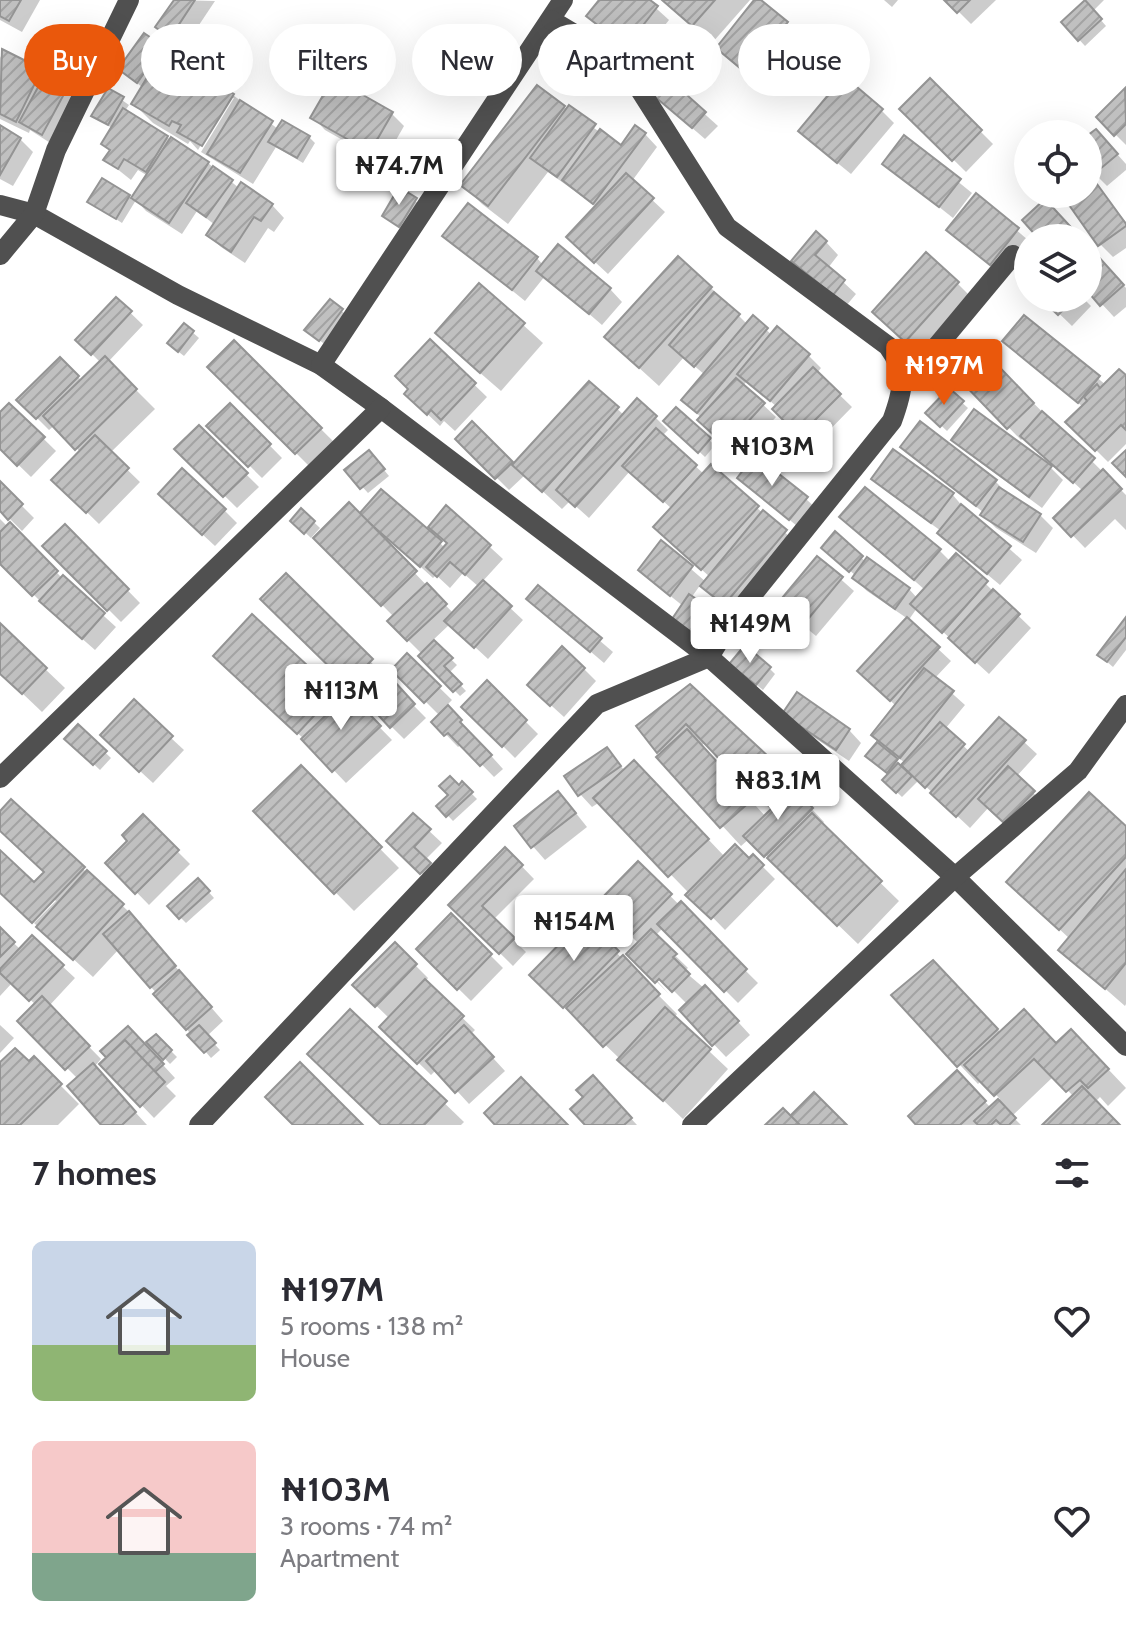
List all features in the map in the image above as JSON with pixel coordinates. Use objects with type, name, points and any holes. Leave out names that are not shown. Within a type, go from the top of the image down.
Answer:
[{"type":"street","points":[[321,365],[563,0]]},
{"type":"street","points":[[0,255],[34,214],[56,150],[125,2]]},
{"type":"street","points":[[199,1125],[597,704],[709,657],[731,621],[892,421],[902,396],[902,369],[888,346],[727,227],[623,63],[551,20]]},
{"type":"street","points":[[0,205],[34,214],[178,295],[321,365],[381,408],[709,657],[955,877],[1126,1046]]},
{"type":"street","points":[[902,369],[928,357],[1013,255]]},
{"type":"street","points":[[0,778],[381,408]]},
{"type":"street","points":[[692,1125],[955,877],[1078,771],[1126,705]]},
{"type":"building","points":[[0,0],[21,0],[9,21],[0,16]]},
{"type":"building","points":[[174,0],[195,0],[179,24],[157,24]]},
{"type":"building","points":[[599,0],[650,0],[658,6],[644,24],[596,24],[586,16]]},
{"type":"building","points":[[662,0],[715,0],[694,24],[690,24]]},
{"type":"building","points":[[754,0],[761,0],[788,22],[738,24],[738,66],[722,53],[722,40]]},
{"type":"building","points":[[944,0],[970,0],[957,13]]},
{"type":"building","points":[[1085,0],[1102,19],[1078,41],[1061,22]]},
{"type":"building","points":[[141,37],[141,77],[137,83],[125,74],[125,59]]},
{"type":"building","points":[[2,49],[24,60],[24,96],[29,96],[16,122],[0,114]]},
{"type":"building","points":[[930,78],[982,130],[952,161],[899,109]]},
{"type":"building","points":[[537,85],[538,96],[552,96],[565,106],[488,206],[460,185]]},
{"type":"building","points":[[141,87],[141,96],[233,96],[202,146],[177,132],[181,125],[172,121],[169,126],[131,104]]},
{"type":"building","points":[[1125,88],[1126,124],[1114,136],[1096,117]]},
{"type":"building","points":[[33,96],[63,96],[42,135],[19,122]]},
{"type":"building","points":[[103,96],[124,97],[108,125],[91,116]]},
{"type":"building","points":[[323,96],[365,96],[393,112],[370,152],[310,118]]},
{"type":"building","points":[[654,96],[688,96],[706,112],[692,128]]},
{"type":"building","points":[[827,96],[868,96],[883,109],[837,163],[798,131]]},
{"type":"building","points":[[240,100],[273,121],[240,173],[207,154]]},
{"type":"building","points":[[569,105],[596,124],[557,177],[530,158]]},
{"type":"building","points":[[123,108],[168,136],[146,172],[124,159],[118,169],[103,160],[110,150],[101,144]]},
{"type":"building","points":[[282,120],[310,136],[297,158],[268,142]]},
{"type":"building","points":[[0,125],[21,138],[0,175]]},
{"type":"building","points":[[635,125],[646,133],[593,204],[562,180],[600,129],[621,145]]},
{"type":"building","points":[[904,135],[961,179],[939,207],[882,164]]},
{"type":"building","points":[[1102,136],[1118,154],[1102,167]]},
{"type":"building","points":[[171,137],[209,162],[169,223],[131,198]]},
{"type":"building","points":[[213,166],[233,180],[206,217],[186,203]]},
{"type":"building","points":[[626,173],[654,198],[594,263],[566,237]]},
{"type":"building","points":[[102,178],[130,195],[116,219],[87,202]]},
{"type":"building","points":[[241,182],[273,204],[261,221],[254,217],[231,252],[206,235]]},
{"type":"building","points":[[399,187],[417,198],[399,227],[382,216]]},
{"type":"building","points":[[1102,191],[1126,226],[1102,243],[1102,224],[1082,224],[1071,208],[1102,208]]},
{"type":"building","points":[[976,193],[1014,224],[1014,234],[990,265],[946,230]]},
{"type":"building","points":[[468,203],[538,257],[512,290],[442,236]]},
{"type":"building","points":[[1035,208],[1053,208],[1068,224],[1026,224],[1022,220]]},
{"type":"building","points":[[816,231],[827,241],[815,255],[845,280],[833,295],[791,261]]},
{"type":"building","points":[[558,244],[611,288],[589,314],[536,271]]},
{"type":"building","points":[[926,252],[959,282],[905,342],[872,312]]},
{"type":"building","points":[[678,256],[712,287],[639,368],[604,337]]},
{"type":"building","points":[[1102,261],[1124,285],[1102,304]]},
{"type":"building","points":[[479,283],[525,323],[480,373],[435,333]]},
{"type":"building","points":[[714,292],[740,314],[694,367],[669,345]]},
{"type":"building","points":[[116,297],[132,311],[91,355],[75,340]]},
{"type":"building","points":[[330,299],[343,309],[319,341],[304,330]]},
{"type":"building","points":[[753,315],[768,328],[697,413],[681,400]]},
{"type":"building","points":[[1024,315],[1100,376],[1078,403],[1002,341]]},
{"type":"building","points":[[184,323],[194,331],[178,352],[167,343]]},
{"type":"building","points":[[777,326],[810,354],[770,401],[737,374]]},
{"type":"building","points":[[430,339],[476,383],[441,420],[431,410],[427,415],[404,394],[408,389],[395,376]]},
{"type":"building","points":[[234,340],[322,428],[295,454],[207,367]]},
{"type":"building","points":[[985,352],[1034,403],[1007,429],[958,378]]},
{"type":"building","points":[[105,356],[137,389],[75,450],[43,416]]},
{"type":"building","points":[[60,357],[79,376],[36,419],[16,400]]},
{"type":"building","points":[[813,367],[841,394],[799,436],[772,409]]},
{"type":"building","points":[[1119,369],[1126,375],[1126,430],[1121,425],[1095,451],[1065,422],[1087,401],[1084,397],[1097,384],[1100,388]]},
{"type":"building","points":[[736,378],[765,403],[726,446],[697,420]]},
{"type":"building","points":[[589,381],[619,407],[542,492],[512,465]]},
{"type":"building","points":[[949,388],[964,401],[940,427],[925,413]]},
{"type":"building","points":[[637,398],[657,416],[575,507],[556,490]]},
{"type":"building","points":[[9,403],[45,437],[17,466],[0,449],[0,412]]},
{"type":"building","points":[[230,403],[271,444],[248,467],[206,426]]},
{"type":"building","points":[[676,407],[711,438],[698,453],[663,421]]},
{"type":"building","points":[[974,409],[1052,466],[1029,497],[951,440]]},
{"type":"building","points":[[1042,411],[1095,458],[1073,483],[1020,436]]},
{"type":"building","points":[[472,421],[513,462],[495,479],[455,439]]},
{"type":"building","points":[[920,421],[997,480],[976,506],[900,447]]},
{"type":"building","points":[[199,425],[248,473],[223,497],[174,449]]},
{"type":"building","points":[[656,428],[697,465],[663,502],[622,466]]},
{"type":"building","points":[[95,435],[129,468],[86,513],[51,480]]},
{"type":"building","points":[[893,449],[954,493],[931,523],[871,479]]},
{"type":"building","points":[[369,450],[385,469],[360,489],[344,470]]},
{"type":"building","points":[[1126,450],[1126,477],[1112,463]]},
{"type":"building","points":[[755,455],[808,497],[789,520],[737,478]]},
{"type":"building","points":[[711,464],[759,506],[701,570],[653,527]]},
{"type":"building","points":[[182,468],[226,509],[202,535],[158,494]]},
{"type":"building","points":[[1103,469],[1122,489],[1071,537],[1053,518]]},
{"type":"building","points":[[0,481],[23,504],[8,520],[0,511]]},
{"type":"building","points":[[865,487],[941,549],[914,580],[839,517]]},
{"type":"building","points":[[999,487],[1041,514],[1023,542],[980,515]]},
{"type":"building","points":[[381,489],[442,541],[420,567],[359,514]]},
{"type":"building","points":[[349,502],[417,571],[381,606],[313,538]]},
{"type":"building","points":[[961,504],[1011,546],[987,574],[937,533]]},
{"type":"building","points":[[446,505],[491,545],[465,575],[450,562],[437,577],[426,567],[447,543],[428,527]]},
{"type":"building","points":[[301,508],[315,521],[304,534],[290,521]]},
{"type":"building","points":[[763,510],[787,530],[724,605],[700,586]]},
{"type":"building","points":[[10,522],[58,571],[32,596],[0,564],[0,532]]},
{"type":"building","points":[[65,524],[129,589],[107,611],[42,546]]},
{"type":"building","points":[[835,531],[863,556],[849,572],[821,548]]},
{"type":"building","points":[[661,540],[693,566],[670,596],[638,570]]},
{"type":"building","points":[[956,553],[988,581],[942,633],[910,604]]},
{"type":"building","points":[[817,556],[843,577],[803,625],[777,604]]},
{"type":"building","points":[[867,557],[910,588],[895,609],[852,578]]},
{"type":"building","points":[[286,573],[373,659],[348,685],[260,599]]},
{"type":"building","points":[[63,575],[105,613],[82,639],[39,601]]},
{"type":"building","points":[[483,580],[512,606],[474,648],[444,621]]},
{"type":"building","points":[[427,583],[447,604],[407,641],[387,621]]},
{"type":"building","points":[[538,585],[602,638],[590,652],[526,599]]},
{"type":"building","points":[[993,589],[1020,614],[975,663],[948,638]]},
{"type":"building","points":[[689,594],[716,612],[699,637],[672,619]]},
{"type":"building","points":[[252,614],[336,692],[297,734],[213,656]]},
{"type":"building","points":[[907,617],[940,647],[890,701],[857,671]]},
{"type":"building","points":[[1126,617],[1126,637],[1107,662],[1097,655]]},
{"type":"building","points":[[0,623],[47,668],[22,694],[0,674]]},
{"type":"building","points":[[434,640],[453,658],[444,666],[462,684],[453,692],[418,656]]},
{"type":"building","points":[[745,645],[771,667],[756,685],[729,664]]},
{"type":"building","points":[[562,646],[585,668],[550,706],[527,685]]},
{"type":"building","points":[[407,653],[441,686],[424,703],[391,670]]},
{"type":"building","points":[[924,668],[954,691],[900,758],[871,735]]},
{"type":"building","points":[[384,670],[415,704],[390,728],[359,694]]},
{"type":"building","points":[[487,680],[527,720],[502,747],[461,707]]},
{"type":"building","points":[[690,684],[796,782],[761,803],[686,724],[657,753],[636,726]]},
{"type":"building","points":[[797,692],[850,729],[836,750],[782,714]]},
{"type":"building","points":[[349,693],[381,726],[332,772],[301,739]]},
{"type":"building","points":[[134,699],[173,736],[139,772],[100,735]]},
{"type":"building","points":[[448,705],[492,755],[480,766],[448,733],[444,736],[431,722]]},
{"type":"building","points":[[999,717],[1026,740],[956,817],[930,793]]},
{"type":"building","points":[[940,722],[965,744],[925,788],[901,765]]},
{"type":"building","points":[[78,724],[107,751],[93,765],[64,739]]},
{"type":"building","points":[[687,729],[752,800],[720,828],[656,757]]},
{"type":"building","points":[[877,742],[898,759],[887,773],[865,756]]},
{"type":"building","points":[[607,747],[621,766],[578,796],[564,776]]},
{"type":"building","points":[[634,760],[709,839],[668,877],[593,798]]},
{"type":"building","points":[[898,763],[912,776],[896,793],[882,780]]},
{"type":"building","points":[[301,765],[382,847],[334,894],[253,811]]},
{"type":"building","points":[[1008,766],[1035,791],[1004,823],[978,799]]},
{"type":"building","points":[[450,776],[459,785],[462,781],[473,792],[446,817],[436,806],[448,795],[439,786]]},
{"type":"building","points":[[793,788],[813,808],[764,857],[743,836]]},
{"type":"building","points":[[558,791],[576,813],[531,848],[514,826]]},
{"type":"building","points":[[1089,792],[1126,826],[1126,857],[1059,930],[1006,882]]},
{"type":"building","points":[[11,799],[85,867],[32,923],[0,893],[0,850],[34,882],[44,872],[0,831],[0,811]]},
{"type":"building","points":[[413,813],[431,829],[414,847],[431,863],[420,874],[386,841]]},
{"type":"building","points":[[812,813],[882,881],[837,926],[767,858]]},
{"type":"building","points":[[143,814],[179,850],[135,894],[105,863],[127,841],[122,835]]},
{"type":"building","points":[[735,844],[749,858],[753,854],[764,865],[711,919],[685,895]]},
{"type":"building","points":[[505,847],[523,865],[482,906],[515,938],[499,954],[448,905]]},
{"type":"building","points":[[638,861],[672,894],[630,937],[596,904]]},
{"type":"building","points":[[1126,869],[1126,963],[1105,989],[1058,950]]},
{"type":"building","points":[[87,870],[124,904],[73,960],[36,927]]},
{"type":"building","points":[[198,878],[210,891],[179,919],[167,906]]},
{"type":"building","points":[[681,901],[747,969],[724,992],[657,924]]},
{"type":"building","points":[[129,911],[176,966],[150,988],[103,934]]},
{"type":"building","points":[[451,913],[492,954],[457,990],[416,949]]},
{"type":"building","points":[[585,918],[619,951],[563,1008],[529,975]]},
{"type":"building","points":[[0,927],[15,942],[0,957]]},
{"type":"building","points":[[651,929],[677,954],[673,957],[690,974],[672,992],[659,979],[655,983],[626,954]]},
{"type":"building","points":[[32,935],[64,965],[29,1001],[0,973],[0,969]]},
{"type":"building","points":[[395,942],[417,964],[375,1007],[352,985]]},
{"type":"building","points":[[623,955],[660,994],[603,1047],[566,1008]]},
{"type":"building","points":[[933,960],[998,1029],[957,1067],[891,995]]},
{"type":"building","points":[[179,970],[212,1007],[186,1030],[153,994]]},
{"type":"building","points":[[425,979],[464,1016],[417,1064],[379,1027]]},
{"type":"building","points":[[705,985],[739,1021],[712,1046],[679,1010]]},
{"type":"building","points":[[42,996],[90,1046],[65,1070],[17,1021]]},
{"type":"building","points":[[665,1007],[711,1049],[663,1101],[617,1060]]},
{"type":"building","points":[[350,1009],[447,1101],[424,1125],[381,1125],[307,1054]]},
{"type":"building","points":[[1024,1009],[1056,1043],[1071,1029],[1109,1069],[1088,1088],[1080,1080],[1066,1092],[1034,1059],[994,1096],[964,1065]]},
{"type":"building","points":[[199,1025],[216,1043],[204,1053],[187,1035]]},
{"type":"building","points":[[464,1025],[494,1057],[455,1093],[426,1061]]},
{"type":"building","points":[[128,1026],[164,1064],[136,1089],[100,1051]]},
{"type":"building","points":[[156,1034],[172,1050],[163,1060],[146,1042]]},
{"type":"building","points":[[125,1040],[165,1082],[140,1107],[99,1064]]},
{"type":"building","points":[[15,1048],[29,1061],[34,1056],[62,1084],[20,1125],[0,1125],[0,1062]]},
{"type":"building","points":[[300,1062],[363,1125],[293,1125],[265,1097]]},
{"type":"building","points":[[93,1063],[136,1112],[122,1125],[101,1125],[67,1086]]},
{"type":"building","points":[[957,1070],[986,1101],[960,1125],[916,1125],[908,1116]]},
{"type":"building","points":[[593,1075],[632,1118],[624,1125],[585,1125],[570,1109],[583,1097],[576,1090]]},
{"type":"building","points":[[521,1077],[568,1125],[495,1125],[484,1113]]},
{"type":"building","points":[[1082,1086],[1120,1125],[1042,1125]]},
{"type":"building","points":[[814,1092],[847,1125],[795,1125],[788,1118]]},
{"type":"building","points":[[998,1099],[1016,1118],[1009,1125],[1001,1125],[996,1120],[991,1125],[978,1125],[974,1121]]},
{"type":"building","points":[[783,1108],[800,1125],[765,1125]]}]
